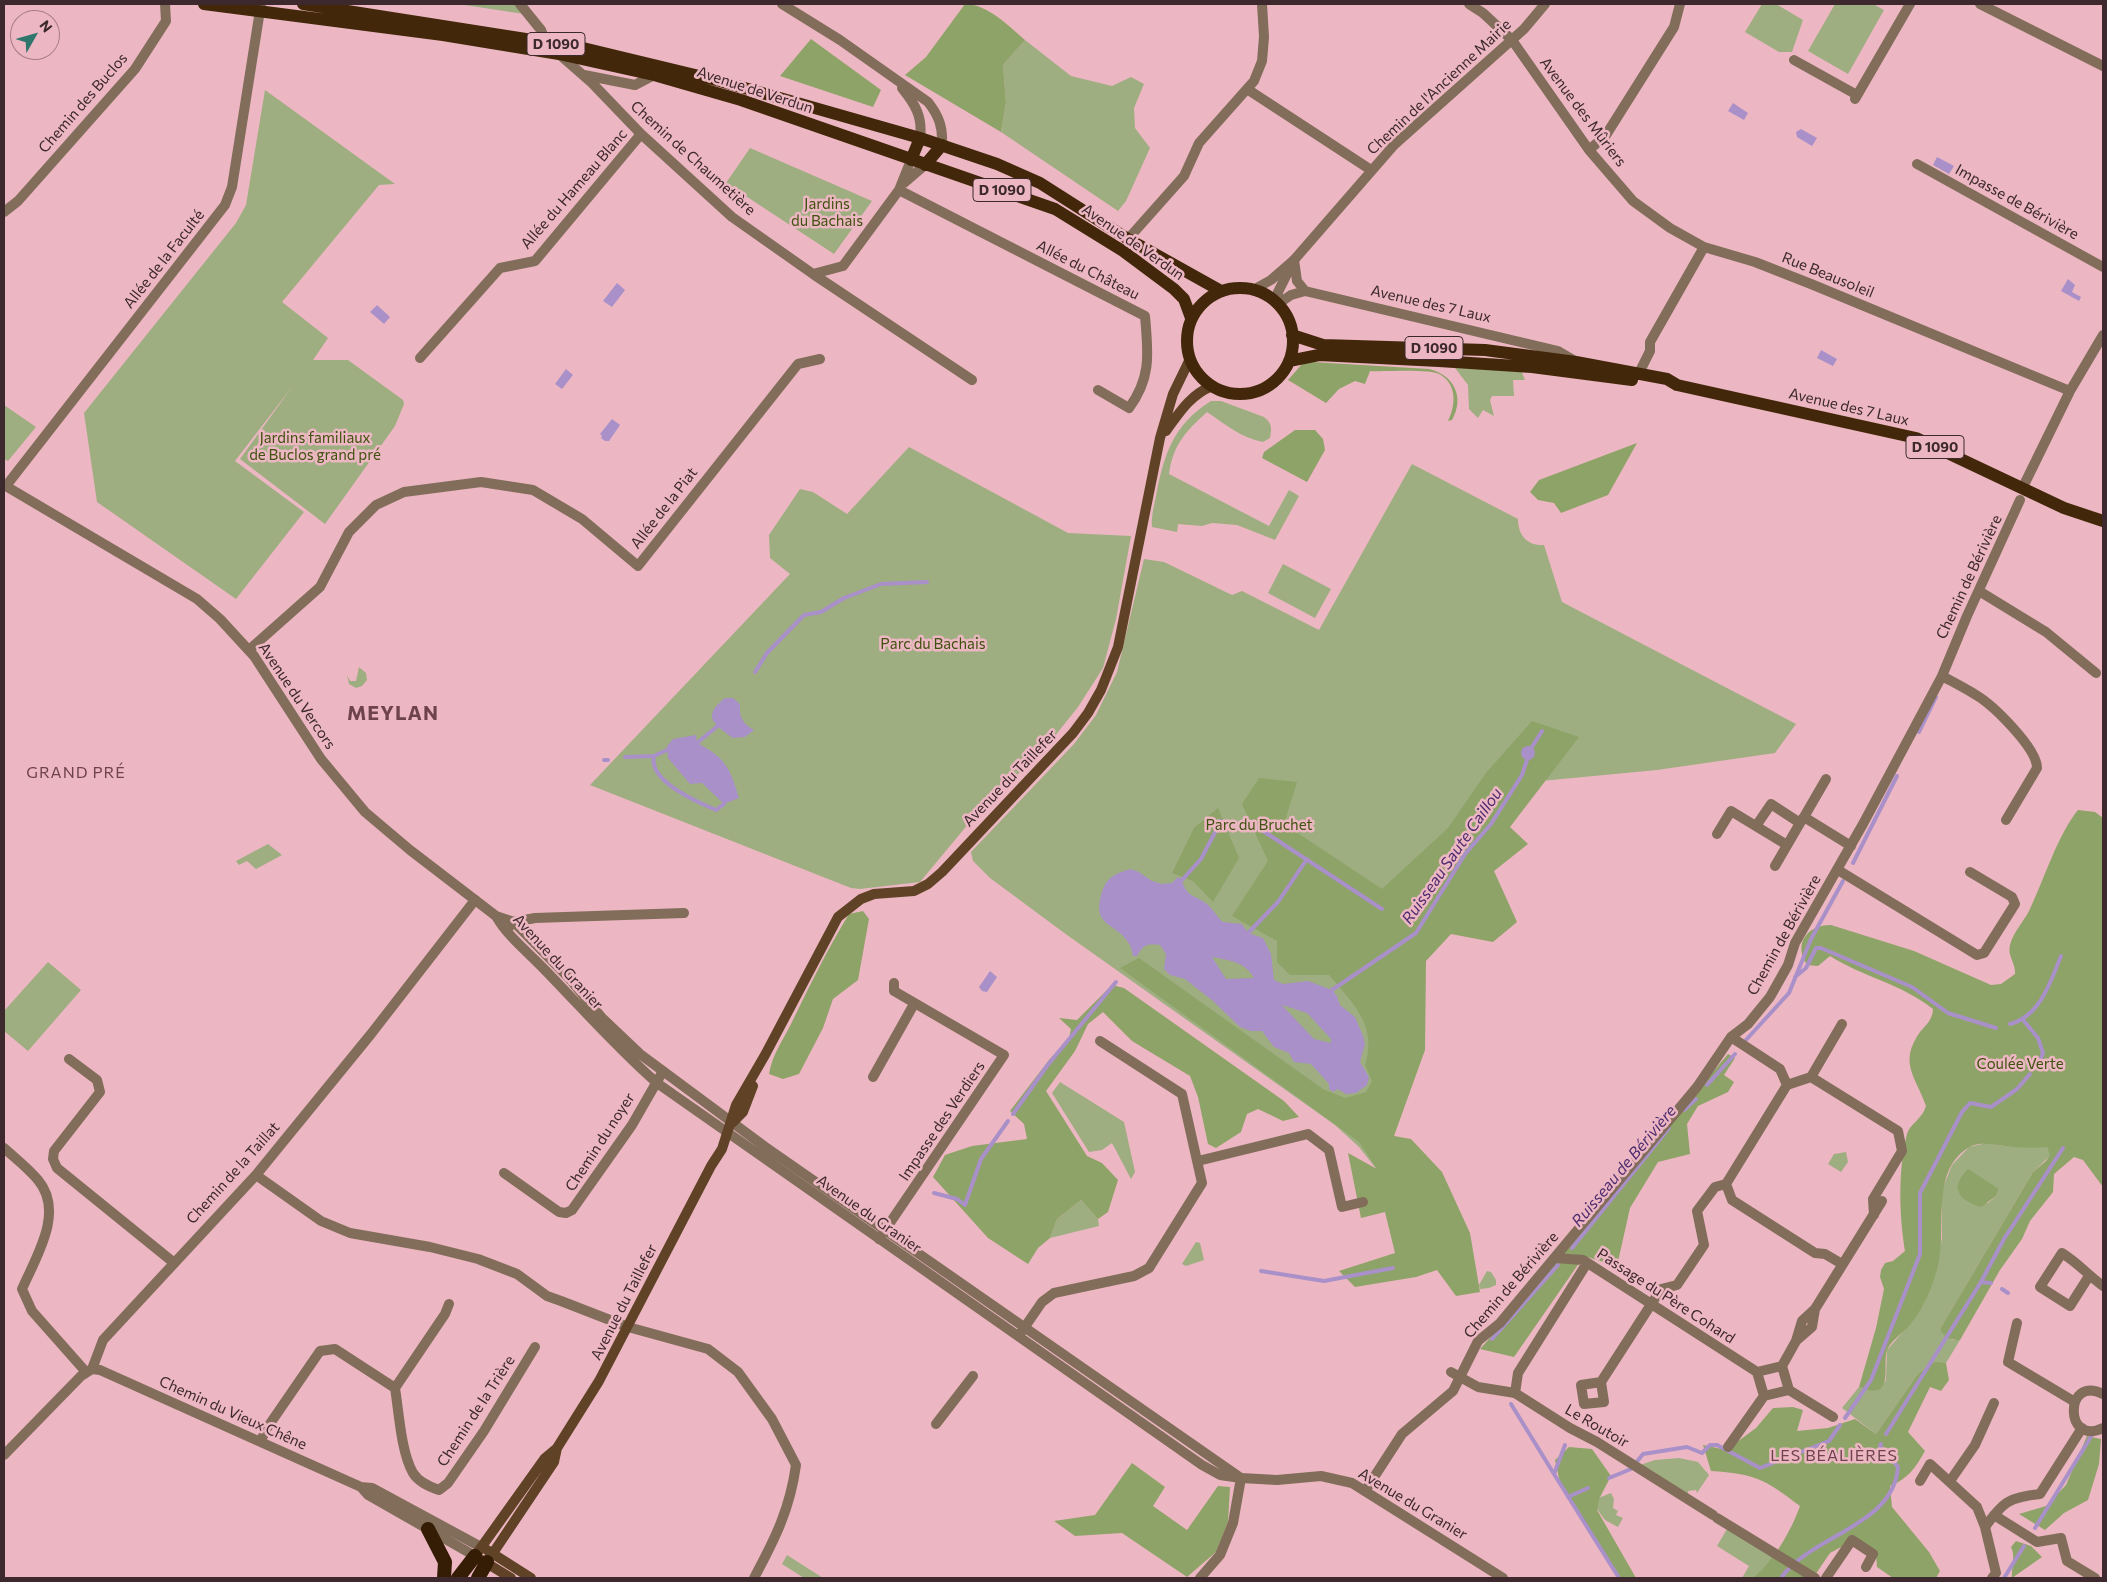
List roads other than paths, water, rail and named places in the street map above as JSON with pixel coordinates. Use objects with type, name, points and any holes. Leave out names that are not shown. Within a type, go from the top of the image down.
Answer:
[{"type":"highway","points":[[428,1529],[442,1552],[446,1566],[444,1578]]},
{"type":"highway","points":[[458,1578],[484,1554]]},
{"type":"highway","points":[[478,1578],[484,1554]]},
{"type":"main road","name":"Avenue de Verdun","points":[[212,4],[261,8],[559,54],[654,76],[741,100],[925,166],[1056,209],[1174,289],[1184,299],[1191,318]]},
{"type":"main road","name":"Avenue de Verdun","points":[[303,4],[583,48],[720,81],[920,138],[1040,183],[1128,239],[1221,292]]},
{"type":"main road","points":[[911,160],[920,138]]},
{"type":"main road","points":[[925,166],[942,145]]},
{"type":"main road","points":[[1237,288],[1253,290],[1268,296],[1278,304],[1290,324],[1292,335],[1289,361],[1280,376],[1257,391],[1238,394],[1220,391],[1199,375],[1190,359],[1186,340],[1191,318],[1207,298],[1221,292],[1237,288]]},
{"type":"main road","name":"Avenue des 7 Laux","points":[[1292,335],[1323,344],[1485,350],[1576,362],[1667,379],[1676,385],[1916,438],[2064,508],[2103,521]]},
{"type":"main road","name":"D 1090","points":[[1289,361],[1319,355],[1532,367],[1666,386],[1676,385]]},
{"type":"main road","name":"Avenue du Taillefer","points":[[484,1554],[544,1458],[557,1448],[600,1382],[711,1166],[722,1149],[736,1105],[765,1055],[838,917],[861,899],[874,894],[914,891],[928,884],[942,872],[960,851],[1056,754],[1088,713],[1110,671],[1118,647],[1160,438],[1173,394],[1190,359]]},
{"type":"main road","name":"Avenue du Taillefer","points":[[1160,438],[1184,405],[1199,392],[1212,386]]},
{"type":"main road","name":"Chemin du Vieux Chêne","points":[[484,1554],[511,1578]]},
{"type":"main road","name":"Chemin du Vieux Chêne","points":[[484,1554],[531,1578]]},
{"type":"street","name":"Chemin des Buclos","points":[[4,212],[18,201],[135,69],[166,22],[165,4]]},
{"type":"street","points":[[520,4],[541,30],[546,42]]},
{"type":"street","points":[[782,4],[840,40],[928,102],[938,114],[943,131],[942,145]]},
{"type":"street","points":[[1128,239],[1184,176],[1199,143],[1232,103],[1254,81],[1262,61],[1264,37],[1262,4]]},
{"type":"street","name":"Avenue des Mûriers","points":[[1469,4],[1483,13],[1512,40],[1589,150],[1633,201],[1670,228],[1704,247]]},
{"type":"street","name":"Chemin de l'Ancienne Mairie","points":[[1253,290],[1271,280],[1294,260],[1394,145],[1512,40],[1546,4]]},
{"type":"street","points":[[1589,150],[1606,135],[1674,27],[1680,4]]},
{"type":"street","points":[[1794,60],[1856,98],[1910,4]]},
{"type":"street","points":[[1980,4],[2103,66]]},
{"type":"street","name":"Allée de la Faculté","points":[[5,486],[225,205],[232,187],[261,8]]},
{"type":"street","name":"Chemin de Chaumetière","points":[[559,54],[583,75],[641,134],[732,217],[813,274],[972,380]]},
{"type":"street","name":"Chemin de Chaumetière","points":[[583,75],[635,85],[654,76]]},
{"type":"street","points":[[895,80],[917,106],[922,128],[920,138]]},
{"type":"street","points":[[1247,89],[1371,170]]},
{"type":"street","name":"Allée du Hameau Blanc","points":[[420,358],[500,268],[534,261],[641,134]]},
{"type":"street","points":[[901,186],[911,160]]},
{"type":"street","name":"Impasse de Bérivière","points":[[1916,164],[2103,267]]},
{"type":"street","points":[[813,274],[843,266],[901,186],[925,166]]},
{"type":"street","name":"Allée du Château","points":[[901,186],[1145,316],[1147,342],[1146,379],[1139,395],[1129,408],[1098,390]]},
{"type":"street","points":[[1639,373],[1650,351],[1650,342],[1704,247]]},
{"type":"street","name":"Rue Beausoleil","points":[[1704,247],[1755,262],[1811,284],[2070,392]]},
{"type":"street","points":[[1278,304],[1291,296],[1305,291],[1297,281],[1294,260]]},
{"type":"street","name":"Chemin de l'Ancienne Mairie","points":[[1278,304],[1278,292],[1294,260]]},
{"type":"street","name":"Avenue des 7 Laux","points":[[1305,291],[1558,350],[1576,362]]},
{"type":"street","points":[[2023,488],[2070,392],[2103,335]]},
{"type":"street","name":"Allée de la Piat","points":[[249,650],[320,587],[348,533],[376,505],[404,492],[481,482],[532,490],[582,519],[638,566],[798,364],[820,358]]},
{"type":"street","name":"Avenue du Vercors","points":[[5,486],[197,599],[220,619],[249,650],[279,691],[321,759],[349,796],[380,826],[496,916]]},
{"type":"street","name":"Chemin de Bérivière","points":[[1365,1491],[1408,1427],[1453,1392],[1478,1342],[1500,1323],[1697,1087],[1731,1037],[1748,1024],[1770,997],[1788,965],[1795,944],[1838,870],[1942,676],[2020,500]]},
{"type":"street","points":[[1979,592],[2046,632],[2096,674]]},
{"type":"street","points":[[1942,676],[1978,696],[2013,727],[2037,761],[2037,768],[2006,820]]},
{"type":"street","points":[[1774,866],[1826,779]]},
{"type":"street","points":[[1756,826],[1771,804],[1851,846]]},
{"type":"street","points":[[1717,834],[1731,811],[1787,845]]},
{"type":"street","points":[[1838,870],[1977,955],[1984,953],[2014,904],[2012,897],[1970,872]]},
{"type":"street","name":"Chemin de la Taillat","points":[[4,1455],[89,1370],[103,1340],[172,1262],[256,1175],[371,1034],[475,900]]},
{"type":"street","points":[[505,931],[514,922],[539,917],[684,913]]},
{"type":"street","name":"Avenue du Granier","points":[[496,916],[514,922],[564,972],[602,1018],[640,1054],[663,1071],[729,1128],[879,1239],[1202,1465],[1220,1474],[1240,1478],[1277,1480],[1321,1476],[1342,1479],[1365,1491],[1504,1578]]},
{"type":"street","name":"Avenue du Granier","points":[[496,916],[505,931],[546,971],[614,1044],[657,1083],[886,1229],[1024,1328],[1240,1478]]},
{"type":"street","name":"Impasse des Verdiers","points":[[879,1239],[1004,1056],[894,991],[894,983]]},
{"type":"street","points":[[873,1077],[914,1004]]},
{"type":"street","points":[[1601,1382],[1661,1289],[1677,1285],[1704,1245],[1697,1211],[1715,1187],[1726,1184],[1787,1085],[1810,1077],[1842,1024]]},
{"type":"street","points":[[1731,1037],[1780,1069],[1787,1085]]},
{"type":"street","points":[[1018,1338],[1042,1302],[1054,1293],[1134,1276],[1149,1268],[1202,1182],[1182,1094],[1100,1041]]},
{"type":"street","points":[[69,1058],[97,1080],[100,1092],[54,1151],[53,1158],[57,1168],[172,1262]]},
{"type":"street","name":"Chemin du noyer","points":[[504,1173],[559,1212],[566,1213],[572,1210],[632,1125],[663,1071]]},
{"type":"street","points":[[1810,1077],[1898,1131],[1902,1151],[1873,1199],[1874,1215]]},
{"type":"street","points":[[1198,1161],[1308,1134],[1329,1150],[1342,1207],[1363,1202]]},
{"type":"street","points":[[4,1148],[39,1181],[46,1194],[51,1212],[43,1240],[22,1289],[32,1312],[89,1370]]},
{"type":"street","points":[[256,1175],[321,1221],[350,1233],[430,1247],[478,1259],[517,1274],[547,1296],[628,1327],[708,1349],[738,1372],[772,1419],[796,1465],[788,1497],[789,1504],[780,1529],[754,1578]]},
{"type":"street","points":[[1726,1184],[1732,1200],[1815,1252],[1825,1254],[1842,1264]]},
{"type":"street","points":[[1833,1417],[1789,1390],[1782,1366],[1796,1341],[1812,1327],[1815,1309],[1882,1200]]},
{"type":"street","points":[[2089,1276],[2070,1306],[2040,1287],[2062,1253],[2082,1266],[2089,1276],[2103,1286]]},
{"type":"street","name":"Passage du Père Cohard","points":[[1555,1258],[1583,1260],[1757,1372]]},
{"type":"street","points":[[1515,1393],[1518,1373],[1587,1263]]},
{"type":"street","points":[[261,1441],[320,1351],[335,1349],[395,1388],[445,1314],[449,1304]]},
{"type":"street","points":[[2017,1323],[2008,1362],[2075,1402]]},
{"type":"street","name":"Chemin de la Trière","points":[[395,1388],[406,1451],[414,1474],[427,1486],[438,1490],[448,1483],[484,1431],[535,1348]]},
{"type":"street","points":[[1764,1396],[1757,1372],[1782,1366]]},
{"type":"street","name":"Chemin du Vieux Chêne","points":[[89,1370],[107,1373],[361,1487],[372,1488],[484,1554]]},
{"type":"street","name":"Le Routoir","points":[[1451,1372],[1478,1388],[1515,1393],[1815,1578]]},
{"type":"street","points":[[936,1424],[973,1376]]},
{"type":"street","points":[[1728,1447],[1764,1396],[1789,1390]]},
{"type":"street","points":[[2103,1394],[2088,1391],[2080,1395],[2075,1402],[2073,1414],[2082,1428],[2092,1431],[2103,1428]]},
{"type":"street","points":[[1950,1482],[1975,1444],[1994,1403]]},
{"type":"street","points":[[1986,1527],[2007,1501],[2021,1496],[2040,1494],[2082,1428]]},
{"type":"street","points":[[1920,1481],[1930,1464],[1978,1507],[1986,1527],[1996,1573],[1992,1578]]},
{"type":"street","points":[[1200,1578],[1220,1555],[1234,1523],[1240,1478]]},
{"type":"street","name":"Chemin du Vieux Chêne","points":[[361,1487],[368,1495],[428,1529],[484,1554]]},
{"type":"street","points":[[1994,1515],[2037,1542],[2061,1538],[2067,1561],[2095,1578]]},
{"type":"street","points":[[1826,1578],[1852,1540],[1873,1554],[1866,1566]]},
{"type":"waterway","points":[[755,672],[767,653],[804,615],[821,612],[844,598],[881,584],[927,582]]},
{"type":"waterway","points":[[1919,732],[1936,697]]},
{"type":"waterway","points":[[697,743],[719,725]]},
{"type":"waterway","name":"Ruisseau Saute Caillou","points":[[1530,750],[1542,731]]},
{"type":"waterway","points":[[654,756],[667,750]]},
{"type":"waterway","points":[[625,757],[654,756],[654,765],[658,774],[686,796],[716,810],[724,804]]},
{"type":"waterway","name":"Ruisseau Saute Caillou","points":[[1332,990],[1416,933],[1465,854],[1491,824],[1522,775],[1528,757]]},
{"type":"waterway","points":[[1853,863],[1897,776]]},
{"type":"waterway","points":[[1182,880],[1201,859],[1221,821]]},
{"type":"waterway","points":[[1251,823],[1382,909]]},
{"type":"waterway","points":[[1248,933],[1278,902],[1307,859]]},
{"type":"waterway","name":"Ruisseau de Bérivière","points":[[1745,1041],[1789,993],[1811,939],[1843,881]]},
{"type":"waterway","points":[[1795,977],[1806,968],[1816,948],[1821,948],[1912,987],[1948,1013],[1996,1028]]},
{"type":"waterway","points":[[2010,1024],[2029,1014],[2043,997],[2061,956]]},
{"type":"waterway","points":[[1013,1114],[1047,1066],[1116,982]]},
{"type":"waterway","points":[[2024,1021],[2038,1038],[2043,1053],[2038,1066]]},
{"type":"waterway","name":"Ruisseau de Bérivière","points":[[1707,1085],[1735,1054]]},
{"type":"waterway","points":[[1845,1418],[1871,1380],[1920,1254],[1920,1193],[1962,1112],[1970,1103],[1991,1107],[2017,1089],[2030,1074]]},
{"type":"waterway","name":"Ruisseau de Bérivière","points":[[1684,1110],[1696,1099]]},
{"type":"waterway","points":[[934,1193],[957,1199],[965,1205],[981,1159],[1008,1121]]},
{"type":"waterway","name":"Ruisseau de Bérivière","points":[[1572,1248],[1669,1128]]},
{"type":"waterway","points":[[1981,1282],[2004,1239],[2063,1148]]},
{"type":"waterway","name":"Ruisseau de Bérivière","points":[[1492,1339],[1558,1265]]},
{"type":"waterway","points":[[1261,1271],[1324,1281],[1393,1268]]},
{"type":"waterway","points":[[1886,1434],[1981,1282],[1991,1283]]},
{"type":"waterway","points":[[2002,1289],[2008,1293]]},
{"type":"waterway","points":[[1511,1404],[1554,1474]]},
{"type":"waterway","points":[[1609,1478],[1631,1469],[1643,1454],[1687,1447],[1702,1453],[1710,1445],[1717,1445],[1760,1468],[1829,1441],[1840,1425]]},
{"type":"waterway","points":[[2035,1528],[2092,1435]]},
{"type":"waterway","points":[[1781,1578],[1794,1563],[1867,1517],[1882,1503],[1893,1487],[1898,1467],[1880,1446],[1881,1444]]},
{"type":"waterway","points":[[1565,1445],[1554,1474],[1619,1578]]},
{"type":"waterway","points":[[1568,1497],[1588,1488]]},
{"type":"waterway","points":[[2004,1578],[2024,1546]]},
{"type":"district","name":"MEYLAN","points":[[393,713]]},
{"type":"district","name":"GRAND PRÉ","points":[[76,773]]},
{"type":"district","name":"LES BÉALIÈRES","points":[[1834,1456]]},
{"type":"park label","name":"Jardins du Bachais","points":[[827,212]]},
{"type":"park label","name":"Jardins familiaux de Buclos grand pré","points":[[315,446]]},
{"type":"park label","name":"Parc du Bachais","points":[[933,644]]},
{"type":"park label","name":"Parc du Bruchet","points":[[1259,825]]},
{"type":"park label","name":"Coulée Verte","points":[[2020,1064]]}]
